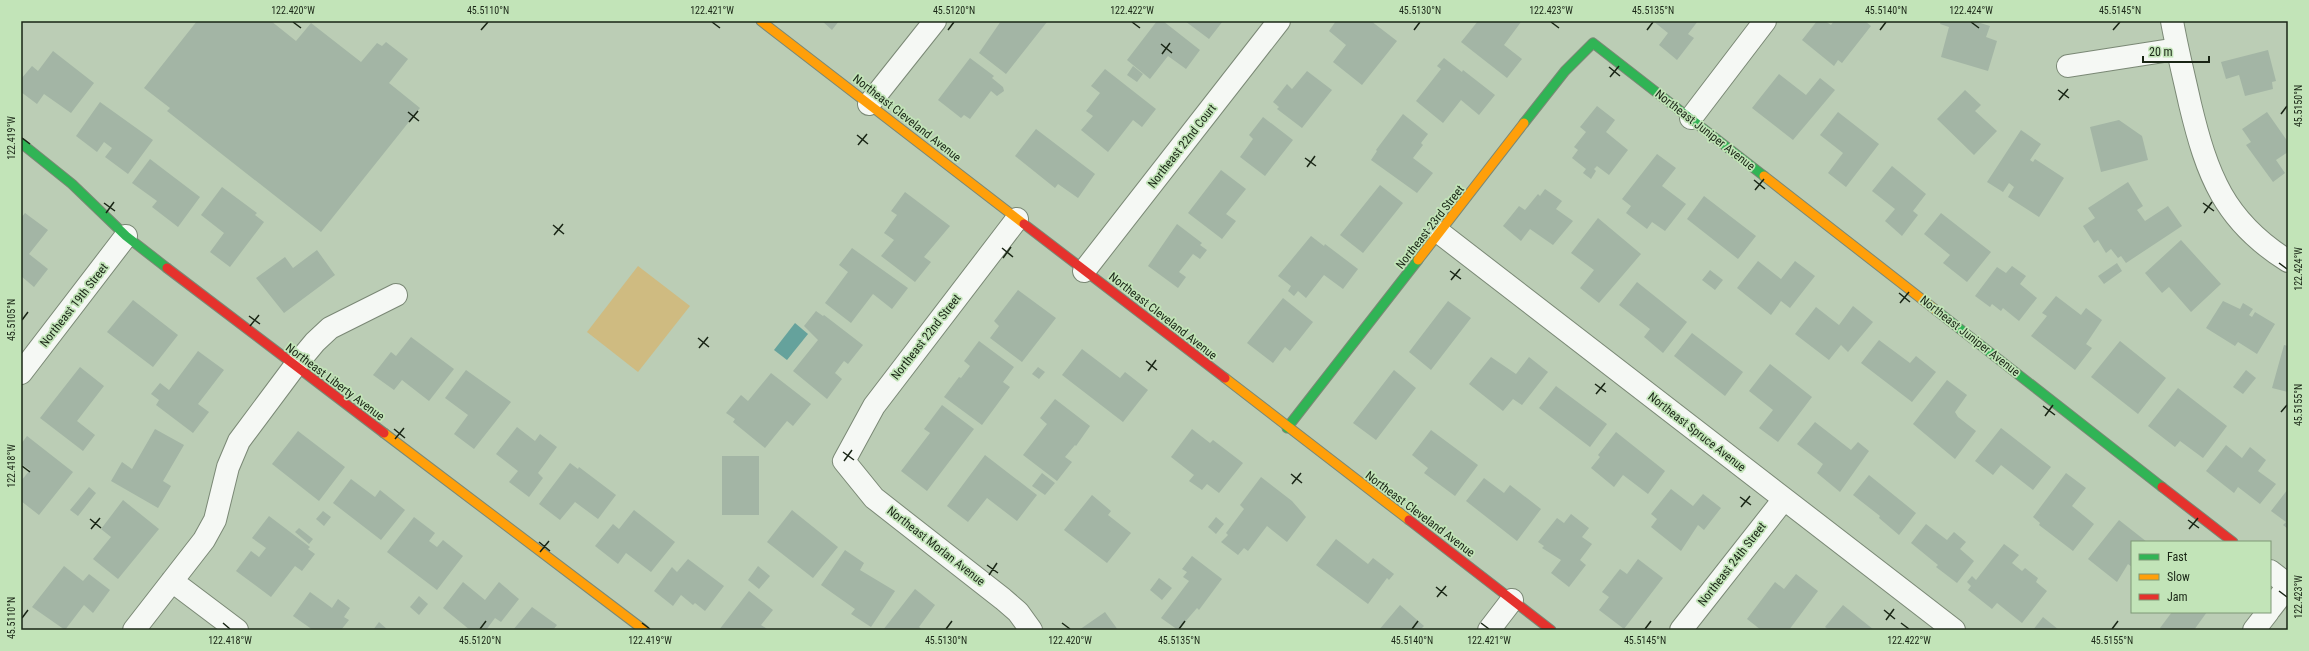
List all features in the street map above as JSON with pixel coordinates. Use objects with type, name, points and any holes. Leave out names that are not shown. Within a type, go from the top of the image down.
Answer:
[{"type":"street","name":"Northeast Cleveland Avenue","points":[[761,21],[1551,630]]},
{"type":"street","points":[[869,104],[935,21]]},
{"type":"street","name":"Northeast 22nd Court","points":[[1084,271],[1279,21]]},
{"type":"street","points":[[1691,118],[1765,21]]},
{"type":"street","points":[[2172,21],[2177,49],[2199,141],[2207,166],[2218,191],[2233,214],[2252,234],[2288,262]]},
{"type":"street","name":"Northeast Juniper Avenue","points":[[1593,43],[2232,541]]},
{"type":"street","name":"Northeast 23rd Street","points":[[1287,428],[1565,72],[1593,43]]},
{"type":"street","points":[[2068,66],[2177,49]]},
{"type":"street","name":"Northeast Liberty Avenue","points":[[21,142],[72,184],[126,236],[644,630]]},
{"type":"street","name":"Northeast 22nd Street","points":[[844,461],[874,406],[1017,219]]},
{"type":"street","name":"Northeast Spruce Avenue","points":[[1440,233],[1954,630]]},
{"type":"street","name":"Northeast 19th Street","points":[[21,373],[126,236]]},
{"type":"street","points":[[134,630],[204,540],[215,520],[228,467],[239,441],[295,366],[315,342],[330,328],[396,295]]},
{"type":"street","name":"Northeast Morlan Avenue","points":[[844,461],[874,498],[1003,599],[1018,612],[1031,630]]},
{"type":"street","name":"Northeast 24th Street","points":[[1681,630],[1784,499]]},
{"type":"street","points":[[2271,572],[2288,586],[2271,608]]},
{"type":"street","points":[[172,581],[237,630]]},
{"type":"street","points":[[1489,630],[1512,600]]},
{"type":"street","points":[[2254,630],[2267,613]]},
{"type":"shaded area","points":[[638,266],[690,306],[638,372],[587,332]]},
{"type":"water","points":[[795,323],[808,334],[787,360],[774,350]]},
{"type":"building","points":[[197,21],[271,21],[296,41],[311,23],[361,62],[377,43],[382,46],[386,42],[408,59],[389,83],[420,108],[321,232],[167,111],[170,108],[144,88]]},
{"type":"building","points":[[822,21],[839,21],[832,30]]},
{"type":"building","points":[[1001,21],[1047,22],[1006,74],[979,53]]},
{"type":"building","points":[[1157,21],[1163,21],[1200,50],[1186,69],[1168,56],[1150,79],[1127,60]]},
{"type":"building","points":[[1185,21],[1223,21],[1209,39]]},
{"type":"building","points":[[1336,21],[1371,21],[1397,41],[1362,85],[1333,62],[1346,45],[1329,31]]},
{"type":"building","points":[[1478,21],[1521,22],[1504,45],[1522,59],[1507,78],[1461,42]]},
{"type":"building","points":[[1653,21],[1698,21],[1688,34],[1694,38],[1677,60],[1659,45],[1668,33]]},
{"type":"building","points":[[1817,21],[1825,21],[1831,25],[1834,21],[1865,21],[1871,26],[1842,63],[1838,60],[1834,66],[1802,40]]},
{"type":"building","points":[[1941,21],[1974,21],[1990,26],[1986,37],[1997,41],[1988,71],[1941,57],[1949,27],[1940,24]]},
{"type":"building","points":[[2268,50],[2276,81],[2272,82],[2273,89],[2245,96],[2239,75],[2226,79],[2221,62]]},
{"type":"building","points":[[53,51],[94,83],[71,113],[44,94],[37,104],[21,92],[21,79],[32,66],[38,71]]},
{"type":"building","points":[[970,58],[994,76],[992,78],[1003,87],[1004,91],[997,96],[991,91],[970,119],[964,115],[961,118],[938,100]]},
{"type":"building","points":[[1444,58],[1462,72],[1463,70],[1495,95],[1479,115],[1461,100],[1443,123],[1416,101],[1441,69],[1437,66]]},
{"type":"building","points":[[1133,66],[1143,74],[1137,82],[1127,75]]},
{"type":"building","points":[[1105,69],[1156,109],[1142,127],[1133,120],[1108,152],[1081,130],[1093,116],[1086,111],[1100,93],[1091,86]]},
{"type":"building","points":[[1307,71],[1332,90],[1302,128],[1277,109],[1279,107],[1273,102],[1287,84],[1292,89]]},
{"type":"building","points":[[1779,74],[1806,95],[1820,78],[1835,90],[1793,140],[1752,108]]},
{"type":"building","points":[[1965,90],[1981,105],[1975,111],[1997,131],[1974,155],[1937,119]]},
{"type":"building","points":[[100,102],[153,140],[128,174],[105,157],[112,148],[104,142],[97,152],[76,136]]},
{"type":"building","points":[[1597,106],[1615,120],[1606,132],[1628,150],[1609,175],[1597,166],[1594,169],[1596,171],[1591,179],[1583,173],[1586,169],[1572,158],[1578,150],[1574,147],[1586,132],[1580,127]]},
{"type":"building","points":[[1838,112],[1879,144],[1846,187],[1828,173],[1843,153],[1820,135]]},
{"type":"building","points":[[2267,112],[2288,142],[2288,152],[2276,160],[2285,173],[2273,182],[2246,145],[2251,142],[2242,129]]},
{"type":"building","points":[[1403,114],[1428,134],[1421,143],[1423,145],[1413,158],[1433,173],[1417,193],[1371,160],[1377,151],[1376,150]]},
{"type":"building","points":[[1263,117],[1293,140],[1265,176],[1240,157],[1253,139],[1249,135]]},
{"type":"building","points":[[2119,120],[2142,136],[2148,160],[2101,172],[2090,127]]},
{"type":"building","points":[[1036,129],[1095,174],[1078,198],[1058,184],[1055,188],[1015,156]]},
{"type":"building","points":[[2021,130],[2041,144],[2030,160],[2033,162],[2035,159],[2064,178],[2039,217],[2008,197],[2014,187],[2009,183],[2003,192],[1987,182]]},
{"type":"building","points":[[1657,154],[1676,168],[1662,186],[1686,204],[1665,231],[1652,222],[1647,229],[1626,213],[1631,206],[1622,199]]},
{"type":"building","points":[[150,159],[200,197],[178,227],[152,207],[157,201],[132,183]]},
{"type":"building","points":[[1892,166],[1926,194],[1913,211],[1918,215],[1902,236],[1885,221],[1895,209],[1872,191]]},
{"type":"building","points":[[1221,170],[1246,189],[1226,214],[1236,221],[1222,239],[1188,213]]},
{"type":"building","points":[[2128,182],[2143,206],[2137,210],[2145,221],[2168,206],[2182,226],[2126,263],[2121,256],[2118,258],[2111,249],[2106,253],[2098,240],[2094,243],[2083,226],[2095,218],[2088,208]]},
{"type":"building","points":[[1380,185],[1403,203],[1363,253],[1340,235]]},
{"type":"building","points":[[222,187],[257,213],[255,215],[264,222],[230,267],[210,252],[224,233],[201,215]]},
{"type":"building","points":[[1545,189],[1562,201],[1556,209],[1573,221],[1553,245],[1530,229],[1521,241],[1503,226],[1519,206],[1525,210],[1538,194],[1540,196]]},
{"type":"building","points":[[905,192],[950,226],[924,257],[931,262],[915,282],[881,256],[894,240],[884,233],[897,215],[891,211]]},
{"type":"building","points":[[1704,196],[1756,236],[1738,259],[1687,219]]},
{"type":"building","points":[[25,213],[48,230],[29,254],[48,269],[34,287],[21,276],[21,218]]},
{"type":"building","points":[[1941,213],[1991,252],[1967,282],[1943,263],[1950,255],[1924,234]]},
{"type":"building","points":[[1598,218],[1641,254],[1599,303],[1580,288],[1594,270],[1571,253]]},
{"type":"building","points":[[1177,224],[1202,243],[1200,245],[1207,250],[1200,259],[1193,254],[1179,272],[1186,277],[1178,288],[1148,266]]},
{"type":"building","points":[[1311,236],[1324,246],[1325,244],[1358,269],[1343,289],[1324,275],[1306,298],[1298,291],[1294,296],[1288,291],[1291,286],[1278,276]]},
{"type":"building","points":[[2181,240],[2221,284],[2191,312],[2169,287],[2162,293],[2145,273]]},
{"type":"building","points":[[852,248],[908,288],[892,309],[873,294],[851,323],[825,303],[848,272],[839,265]]},
{"type":"building","points":[[317,250],[335,275],[284,313],[256,278],[285,257],[293,268]]},
{"type":"building","points":[[1758,261],[1781,279],[1795,261],[1815,276],[1790,308],[1781,301],[1771,315],[1737,288]]},
{"type":"building","points":[[2117,263],[2122,271],[2104,284],[2098,276]]},
{"type":"building","points":[[2012,266],[2026,276],[2020,284],[2037,298],[2019,321],[2003,308],[2001,311],[1992,304],[1990,307],[1975,296],[1997,267],[2006,273]]},
{"type":"building","points":[[1710,270],[1723,280],[1715,290],[1702,280]]},
{"type":"building","points":[[1637,282],[1687,322],[1663,353],[1644,337],[1650,329],[1619,305]]},
{"type":"building","points":[[1018,290],[1056,318],[1022,362],[990,338],[999,326],[994,321]]},
{"type":"building","points":[[2056,296],[2081,315],[2086,308],[2102,320],[2086,344],[2092,348],[2075,370],[2031,336],[2047,316],[2042,313]]},
{"type":"building","points":[[1283,298],[1313,322],[1290,351],[1285,347],[1273,363],[1247,343]]},
{"type":"building","points":[[133,300],[178,335],[153,367],[107,332]]},
{"type":"building","points":[[1448,301],[1471,318],[1431,370],[1409,352]]},
{"type":"building","points":[[2223,301],[2240,309],[2243,303],[2253,309],[2249,315],[2252,317],[2255,312],[2275,324],[2257,354],[2238,342],[2235,346],[2206,328]]},
{"type":"building","points":[[1853,306],[1873,322],[1848,352],[1841,345],[1829,360],[1795,334],[1816,307],[1839,325]]},
{"type":"building","points":[[816,311],[823,316],[824,315],[863,345],[848,364],[844,361],[835,373],[842,379],[827,399],[793,371],[818,340],[804,326]]},
{"type":"building","points":[[1692,333],[1743,372],[1725,396],[1674,356]]},
{"type":"building","points":[[411,337],[454,369],[429,401],[402,380],[394,390],[373,375],[391,352],[396,356]]},
{"type":"building","points":[[1879,340],[1910,363],[1916,356],[1936,372],[1912,402],[1861,363]]},
{"type":"building","points":[[979,341],[1014,367],[1003,382],[1010,387],[982,425],[944,397],[959,377],[961,378],[970,366],[964,361]]},
{"type":"building","points":[[2120,341],[2166,378],[2138,414],[2091,377]]},
{"type":"building","points":[[2284,345],[2288,346],[2288,392],[2272,388]]},
{"type":"building","points":[[1082,349],[1120,378],[1125,372],[1148,390],[1123,422],[1062,375]]},
{"type":"building","points":[[198,351],[224,370],[198,404],[209,412],[193,433],[156,405],[159,400],[151,394],[160,383],[169,390]]},
{"type":"building","points":[[1491,357],[1516,374],[1529,357],[1548,372],[1522,405],[1513,399],[1503,411],[1469,384]]},
{"type":"building","points":[[1770,364],[1812,397],[1778,442],[1759,428],[1773,410],[1749,391]]},
{"type":"building","points":[[80,367],[104,386],[77,421],[95,435],[83,451],[40,418]]},
{"type":"building","points":[[1038,367],[1045,372],[1039,379],[1032,374]]},
{"type":"building","points":[[466,370],[511,402],[474,449],[454,434],[468,415],[445,398]]},
{"type":"building","points":[[1394,370],[1416,388],[1376,440],[1353,423]]},
{"type":"building","points":[[2246,370],[2256,378],[2243,394],[2233,387]]},
{"type":"building","points":[[771,373],[811,404],[793,426],[787,421],[765,448],[733,422],[735,419],[726,413],[741,395],[748,401]]},
{"type":"building","points":[[1947,380],[1967,395],[1955,412],[1958,417],[1976,431],[1955,459],[1913,424]]},
{"type":"building","points":[[1556,386],[1607,424],[1590,447],[1539,408]]},
{"type":"building","points":[[2178,388],[2227,426],[2203,458],[2180,441],[2175,447],[2148,426]]},
{"type":"building","points":[[1055,399],[1090,426],[1076,446],[1075,445],[1065,457],[1072,462],[1057,481],[1023,455],[1047,424],[1040,418]]},
{"type":"building","points":[[942,405],[974,429],[927,491],[901,471],[930,433],[924,429]]},
{"type":"building","points":[[1815,422],[1851,450],[1858,442],[1869,451],[1840,492],[1817,473],[1823,464],[1797,444]]},
{"type":"building","points":[[517,427],[535,441],[540,434],[557,447],[538,473],[543,478],[529,497],[509,482],[518,471],[496,454]]},
{"type":"building","points":[[2001,428],[2051,467],[2033,490],[2001,465],[1993,475],[1975,461]]},
{"type":"building","points":[[155,429],[184,445],[163,481],[171,486],[158,508],[111,481],[122,462],[132,469]]},
{"type":"building","points":[[1192,429],[1210,443],[1213,440],[1243,463],[1219,493],[1207,484],[1202,490],[1189,481],[1194,475],[1171,457]]},
{"type":"building","points":[[1431,430],[1478,465],[1455,496],[1424,473],[1428,468],[1412,455]]},
{"type":"building","points":[[298,431],[345,467],[319,501],[272,464]]},
{"type":"building","points":[[1616,432],[1665,471],[1648,494],[1623,475],[1614,487],[1591,468],[1600,457],[1598,455]]},
{"type":"building","points":[[27,436],[73,472],[39,515],[21,501],[21,481],[30,470],[21,464],[21,444]]},
{"type":"building","points":[[2226,445],[2242,458],[2250,447],[2266,460],[2258,471],[2276,484],[2260,504],[2238,487],[2234,493],[2206,471]]},
{"type":"building","points":[[985,455],[1037,495],[1017,521],[987,498],[968,522],[947,506]]},
{"type":"building","points":[[722,456],[759,456],[759,515],[722,515]]},
{"type":"building","points":[[570,463],[578,469],[579,467],[616,495],[598,519],[575,502],[560,520],[539,504]]},
{"type":"building","points":[[1042,473],[1055,483],[1045,495],[1032,486]]},
{"type":"building","points":[[2066,473],[2086,488],[2072,506],[2094,524],[2073,551],[2039,525],[2040,523],[2033,517]]},
{"type":"building","points":[[1869,475],[1916,513],[1899,535],[1879,518],[1880,516],[1853,495]]},
{"type":"building","points":[[1261,477],[1292,501],[1306,517],[1287,542],[1267,526],[1248,551],[1244,548],[1238,555],[1221,542],[1228,535],[1226,533],[1244,509],[1240,505]]},
{"type":"building","points":[[1484,478],[1504,493],[1510,485],[1541,509],[1517,541],[1466,501]]},
{"type":"building","points":[[351,479],[375,497],[380,490],[405,510],[381,540],[333,503]]},
{"type":"building","points":[[89,487],[96,493],[78,516],[70,510]]},
{"type":"building","points":[[1671,489],[1693,506],[1703,494],[1721,508],[1704,530],[1698,525],[1681,551],[1651,527],[1657,519],[1651,514]]},
{"type":"building","points":[[2288,489],[2288,529],[2283,525],[2286,522],[2271,511]]},
{"type":"building","points":[[1092,495],[1111,511],[1108,515],[1131,533],[1107,563],[1064,530]]},
{"type":"building","points":[[123,500],[159,529],[118,579],[93,559],[111,537],[101,529]]},
{"type":"building","points":[[634,510],[675,542],[651,572],[626,553],[618,564],[595,546],[613,524],[619,529]]},
{"type":"building","points":[[792,510],[838,547],[813,578],[767,542]]},
{"type":"building","points":[[323,511],[331,517],[324,526],[316,519]]},
{"type":"building","points":[[1571,514],[1589,528],[1582,537],[1592,544],[1580,560],[1586,565],[1569,587],[1551,573],[1561,560],[1542,548],[1544,546],[1538,542],[1557,518],[1564,523]]},
{"type":"building","points":[[269,516],[310,547],[308,549],[315,554],[302,571],[295,566],[271,597],[236,571],[251,551],[259,557],[266,548],[252,538]]},
{"type":"building","points":[[414,517],[435,533],[429,541],[437,547],[443,540],[463,556],[437,590],[387,552]]},
{"type":"building","points":[[1216,517],[1224,524],[1216,534],[1208,527]]},
{"type":"building","points":[[2119,520],[2146,541],[2131,541],[2131,566],[2128,564],[2117,582],[2088,559]]},
{"type":"building","points":[[1926,524],[1947,540],[1954,532],[1966,542],[1960,549],[1974,561],[1957,583],[1936,567],[1938,565],[1911,543]]},
{"type":"building","points":[[299,528],[313,539],[309,544],[295,532]]},
{"type":"building","points":[[1336,539],[1368,564],[1373,558],[1394,574],[1389,580],[1387,578],[1368,604],[1316,565]]},
{"type":"building","points":[[2004,544],[2019,555],[2012,563],[2022,571],[2025,568],[2038,578],[2036,582],[2047,591],[2022,623],[1997,603],[1992,609],[1968,590],[1971,586],[1967,582],[1972,576],[1976,580]]},
{"type":"building","points":[[845,550],[864,563],[860,570],[895,591],[871,627],[851,614],[855,609],[821,585]]},
{"type":"building","points":[[1192,556],[1222,579],[1199,610],[1197,608],[1178,630],[1161,618],[1189,581],[1183,577],[1187,572],[1182,569]]},
{"type":"building","points":[[688,559],[724,586],[705,611],[695,603],[693,605],[681,595],[673,606],[654,591],[672,567],[677,572]]},
{"type":"building","points":[[1638,559],[1663,578],[1624,629],[1599,610],[1609,597],[1602,592],[1620,569],[1627,574]]},
{"type":"building","points":[[64,566],[83,581],[89,574],[110,590],[93,613],[84,605],[65,630],[32,607]]},
{"type":"building","points":[[758,566],[770,576],[759,589],[748,580]]},
{"type":"building","points":[[1796,574],[1818,591],[1789,630],[1761,630],[1747,619],[1775,582],[1784,589]]},
{"type":"building","points":[[1159,578],[1172,588],[1162,600],[1150,590]]},
{"type":"building","points":[[463,582],[485,600],[499,582],[519,599],[501,622],[495,618],[486,630],[470,630],[443,608]]},
{"type":"building","points":[[915,589],[935,605],[919,627],[923,630],[883,630]]},
{"type":"building","points":[[749,591],[773,610],[761,625],[769,630],[719,630]]},
{"type":"building","points":[[310,592],[332,608],[338,599],[350,608],[344,617],[349,620],[341,630],[313,630],[293,616]]},
{"type":"building","points":[[419,596],[428,604],[419,615],[410,607]]},
{"type":"building","points":[[1400,605],[1424,626],[1420,630],[1379,630]]},
{"type":"building","points":[[1843,605],[1874,630],[1829,630],[1825,627]]},
{"type":"building","points":[[532,607],[557,625],[553,630],[513,630]]},
{"type":"building","points":[[1105,612],[1118,630],[1079,630]]},
{"type":"building","points":[[2171,613],[2206,613],[2194,630],[2164,630],[2160,628]]},
{"type":"building","points":[[2043,617],[2059,630],[2033,630]]},
{"type":"building","points":[[379,622],[388,630],[373,630]]},
{"type":"traffic: fast","points":[[1524,123],[1565,71],[1593,43],[1764,176]]},
{"type":"traffic: fast","points":[[21,143],[72,184],[126,236],[167,268]]},
{"type":"traffic: fast","points":[[1287,428],[1418,260]]},
{"type":"traffic: fast","points":[[1937,311],[2162,487]]},
{"type":"traffic: slow","points":[[761,21],[1024,224]]},
{"type":"traffic: slow","points":[[1418,260],[1524,123]]},
{"type":"traffic: slow","points":[[1764,176],[1937,311]]},
{"type":"traffic: slow","points":[[1225,378],[1409,520]]},
{"type":"traffic: slow","points":[[384,433],[644,630]]},
{"type":"traffic: jam","points":[[1024,224],[1225,378]]},
{"type":"traffic: jam","points":[[167,268],[384,433]]},
{"type":"traffic: jam","points":[[2162,487],[2232,541]]},
{"type":"traffic: jam","points":[[1409,520],[1551,630]]}]
